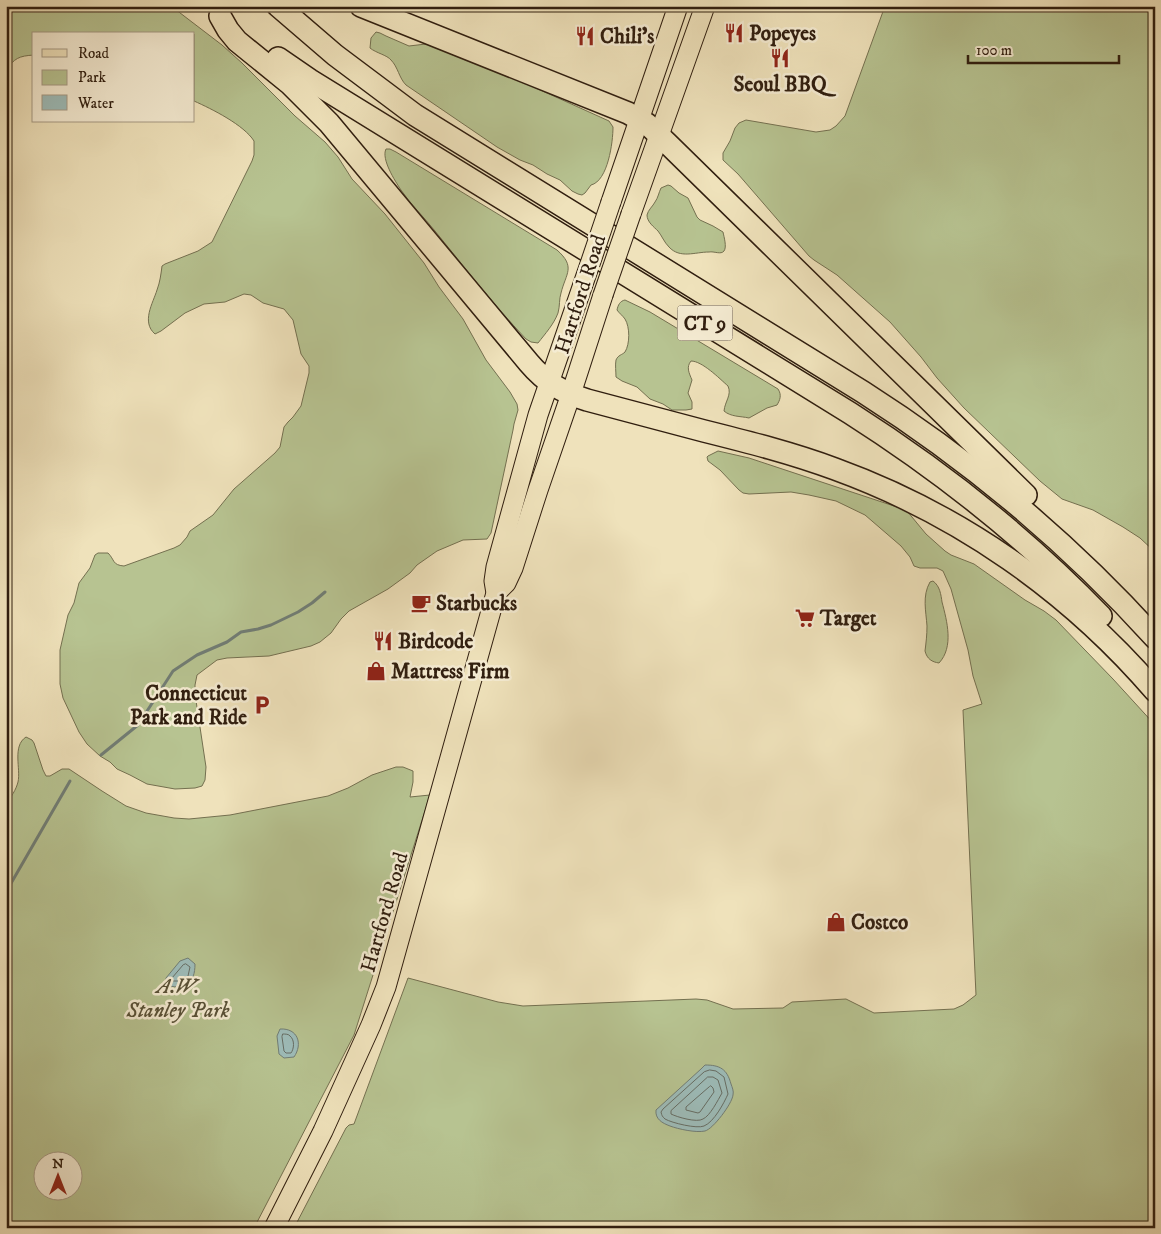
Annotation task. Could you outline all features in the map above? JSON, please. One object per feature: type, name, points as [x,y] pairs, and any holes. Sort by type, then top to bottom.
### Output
[{"type":"highway","name":"CT 9","points":[[278,6],[335,56],[422,119],[905,419],[959,458],[1060,542],[1102,582],[1155,638]]},
{"type":"highway","points":[[361,6],[640,119],[659,135],[1065,534],[1102,582]]},
{"type":"highway","name":"CT 9","points":[[214,11],[310,80],[850,413],[909,452],[975,501],[1035,553],[1095,610],[1155,676]]},
{"type":"highway","points":[[214,11],[237,41],[290,84],[328,122],[529,363],[549,383],[571,394],[794,455],[868,482],[919,505],[989,545],[1047,587],[1103,636],[1155,691]]},
{"type":"main road","name":"Hartford Road","points":[[274,1228],[323,1131],[386,987],[496,592],[494,581],[496,567],[536,422],[678,6]]},
{"type":"main road","name":"Hartford Road","points":[[496,592],[504,585],[511,573],[603,295],[705,6]]},
{"type":"green space","points":[[6,6],[171,6],[222,45],[295,116],[325,142],[338,157],[352,179],[385,214],[424,263],[463,319],[486,360],[517,404],[518,410],[491,533],[487,539],[463,540],[437,551],[388,589],[349,611],[331,633],[320,642],[269,656],[217,660],[197,675],[195,694],[206,767],[205,780],[202,786],[195,788],[175,789],[147,784],[117,769],[87,744],[79,732],[63,698],[60,684],[60,650],[68,615],[74,603],[79,583],[90,568],[95,555],[98,553],[108,553],[116,563],[124,566],[180,545],[190,531],[213,515],[234,489],[275,453],[280,447],[284,427],[301,406],[309,366],[301,354],[293,320],[284,309],[263,303],[251,295],[244,294],[225,302],[204,304],[185,313],[155,334],[149,324],[149,312],[159,284],[162,266],[198,251],[212,242],[252,161],[254,141],[235,123],[195,102],[195,32],[32,32],[32,55],[17,58],[6,71]]},
{"type":"green space","points":[[885,6],[1155,6],[1155,552],[1140,538],[1123,527],[1093,510],[1062,499],[1040,481],[964,408],[890,322],[837,275],[809,256],[738,174],[723,160],[723,153],[735,128],[739,123],[746,120],[816,132],[830,130],[836,126],[845,116]]},
{"type":"green space","points":[[376,32],[409,46],[426,44],[441,46],[609,121],[613,127],[612,142],[602,176],[585,193],[582,195],[578,194],[560,180],[497,147],[406,85],[391,60],[370,48],[371,38]]},
{"type":"green space","points":[[386,149],[396,152],[557,250],[563,256],[568,270],[560,295],[558,313],[552,325],[538,343],[526,339],[514,326],[409,201],[389,170],[385,158]]},
{"type":"green space","points":[[668,185],[688,198],[700,220],[723,232],[725,247],[723,252],[683,254],[673,251],[667,245],[658,231],[649,222],[647,215],[661,188]]},
{"type":"green space","points":[[625,300],[650,312],[778,389],[780,397],[777,405],[749,418],[727,413],[724,411],[729,395],[728,386],[700,364],[691,361],[688,368],[692,380],[688,393],[692,402],[692,409],[672,410],[650,399],[637,387],[616,377],[616,360],[627,349],[629,340],[627,322],[617,310],[622,301]]},
{"type":"green space","points":[[718,451],[749,458],[907,511],[926,534],[945,551],[974,564],[1056,620],[1155,725],[1155,1228],[294,1228],[346,1128],[354,1124],[408,978],[498,1002],[523,1006],[696,999],[707,1000],[733,1009],[783,1008],[792,1002],[846,999],[874,1013],[954,1009],[976,995],[963,710],[982,704],[951,589],[943,571],[937,568],[914,566],[910,557],[901,546],[865,515],[836,501],[791,492],[743,493],[708,461],[708,456]]},
{"type":"green space","points":[[933,581],[940,591],[948,634],[944,657],[939,663],[930,660],[925,651],[927,626],[925,598],[930,582]]},
{"type":"green space","name":"A.W. Stanley Park","points":[[26,737],[32,740],[46,776],[50,776],[62,769],[69,769],[126,806],[146,813],[174,818],[189,819],[230,815],[328,796],[372,775],[396,767],[403,767],[413,771],[410,797],[430,795],[354,1035],[254,1228],[6,1228],[6,804],[15,791],[18,782],[19,746]]},
{"type":"water","points":[[188,958],[195,964],[195,971],[191,980],[184,985],[168,986],[166,978],[180,961]]},
{"type":"water","points":[[280,1029],[291,1031],[297,1038],[298,1047],[294,1057],[284,1058],[279,1054],[277,1036]]},
{"type":"water","points":[[705,1065],[719,1067],[725,1071],[732,1088],[732,1099],[722,1116],[713,1126],[705,1131],[692,1131],[662,1122],[657,1116],[656,1110]]},
{"type":"waterway","points":[[101,755],[138,725],[173,671],[197,655],[227,642],[241,632],[271,625],[298,612],[325,592]]},
{"type":"waterway","points":[[6,892],[70,781]]},
{"type":"place","name":"Popeyes","points":[[734,33]]},
{"type":"place","name":"Chili's","points":[[585,36]]},
{"type":"place","name":"Seoul BBQ","points":[[780,58]]},
{"type":"place","name":"Starbucks","points":[[421,603]]},
{"type":"place","name":"Target","points":[[805,618]]},
{"type":"place","name":"Birdcode","points":[[383,641]]},
{"type":"place","name":"Mattress Firm","points":[[376,671]]},
{"type":"place","name":"Connecticut Park and Ride","points":[[262,705]]},
{"type":"place","name":"Costco","points":[[836,922]]}]
